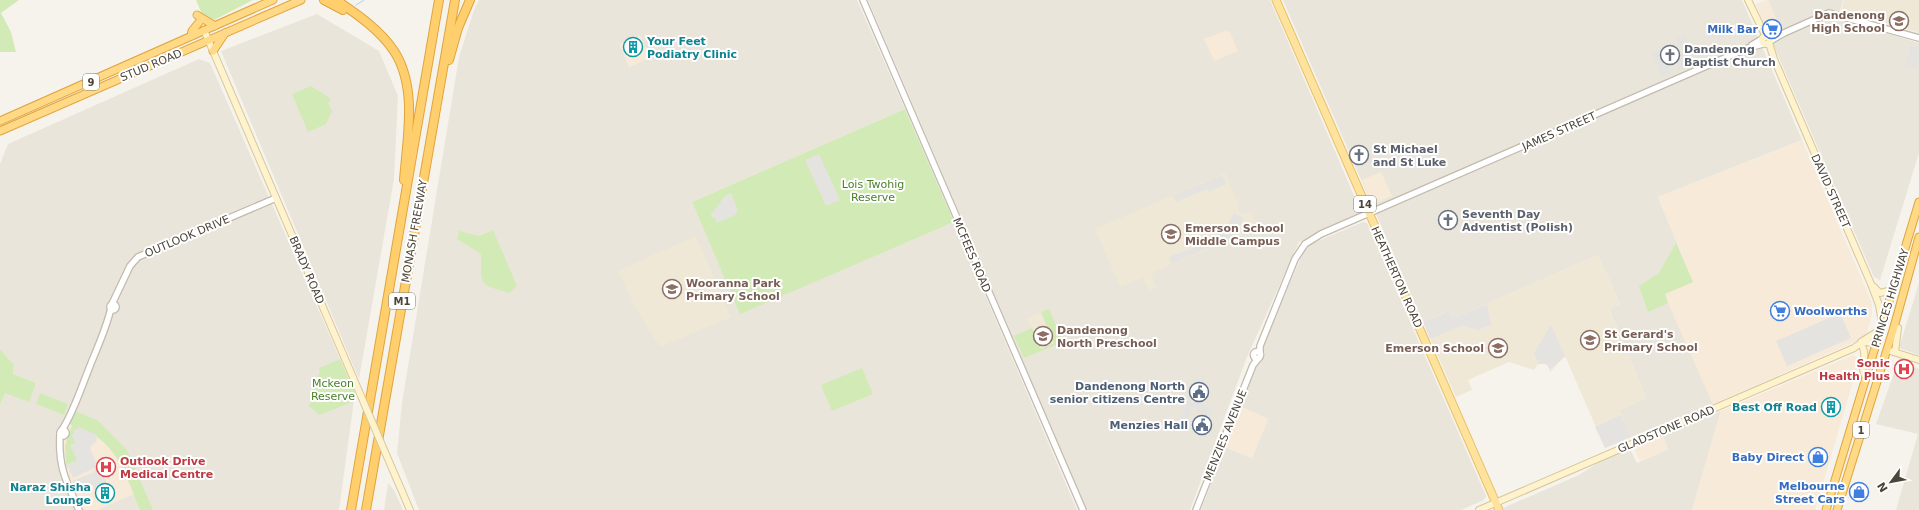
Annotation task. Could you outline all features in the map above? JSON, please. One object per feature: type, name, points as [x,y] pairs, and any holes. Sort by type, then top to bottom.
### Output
[{"type":"highway","name":"STUD ROAD","points":[[0,121],[273,0]]},
{"type":"highway","name":"STUD ROAD","points":[[0,131],[301,0]]},
{"type":"highway","points":[[324,0],[354,13]]},
{"type":"highway","points":[[336,0],[379,33],[394,51],[407,84],[409,107],[400,231]]},
{"type":"highway","name":"MONASH FREEWAY","points":[[351,510],[439,0]]},
{"type":"highway","name":"MONASH FREEWAY","points":[[366,510],[455,0]]},
{"type":"highway","points":[[439,92],[458,28],[470,0]]},
{"type":"highway","points":[[191,36],[199,18],[215,26]]},
{"type":"highway","points":[[198,45],[214,53],[225,33]]},
{"type":"highway","name":"PRINCES HIGHWAY","points":[[1826,510],[1919,202]]},
{"type":"highway","name":"PRINCES HIGHWAY","points":[[1837,510],[1887,350],[1896,328],[1919,237]]},
{"type":"highway","points":[[1875,346],[1887,350]]},
{"type":"main road","name":"HEATHERTON ROAD","points":[[1276,0],[1499,510]]},
{"type":"main road","name":"DAVID STREET","points":[[1748,0],[1871,284],[1879,307],[1881,328]]},
{"type":"main road","name":"BRADY ROAD","points":[[204,30],[410,510]]},
{"type":"main road","points":[[1871,284],[1880,293],[1892,290]]},
{"type":"main road","points":[[1866,377],[1862,369],[1865,354],[1858,347],[1881,328]]},
{"type":"main road","points":[[1896,328],[1896,352]]},
{"type":"main road","name":"GLADSTONE ROAD","points":[[1479,510],[1858,347],[1875,346]]},
{"type":"main road","points":[[1887,350],[1919,360]]},
{"type":"street","name":"MCFEES ROAD","points":[[863,0],[1083,510]]},
{"type":"street","name":"JAMES STREET","points":[[1369,213],[1829,13],[1919,38]]},
{"type":"street","name":"OUTLOOK DRIVE","points":[[79,510],[62,469],[60,444],[67,422],[130,266],[138,257],[276,198]]},
{"type":"street","name":"MENZIES AVENUE","points":[[1196,509],[1295,259],[1305,244],[1321,234],[1369,213]]},
{"type":"shaded area","points":[[479,0],[857,0],[905,109],[692,202],[740,313],[954,222],[1077,510],[419,510],[397,453],[402,403],[459,57],[474,10]]},
{"type":"shaded area","points":[[868,0],[1270,0],[1361,212],[1299,242],[1247,357],[1190,510],[1087,510]]},
{"type":"shaded area","points":[[1283,0],[1742,0],[1802,140],[1658,197],[1693,282],[1665,294],[1713,404],[1631,437],[1619,410],[1646,398],[1609,309],[1620,304],[1598,255],[1452,319],[1448,311],[1423,322]]},
{"type":"shaded area","points":[[1768,0],[1843,0],[1838,18],[1919,43],[1919,153],[1880,280],[1874,277],[1769,35],[1781,30]]},
{"type":"shaded area","points":[[1768,0],[1781,30],[1769,35],[1756,4]]},
{"type":"shaded area","name":"Dandenong High School","points":[[1844,0],[1919,0],[1919,33],[1841,10]]},
{"type":"shaded area","points":[[317,14],[379,51],[398,96],[394,179],[359,379],[221,51]]},
{"type":"shaded area","points":[[1225,31],[1230,32],[1238,51],[1214,61],[1204,39]]},
{"type":"shaded area","points":[[640,35],[650,58],[629,67],[619,44]]},
{"type":"shaded area","points":[[1685,35],[1690,47],[1685,49],[1686,51],[1690,50],[1695,63],[1692,64],[1693,66],[1689,65],[1678,71],[1677,68],[1679,66],[1676,57],[1684,52],[1675,39]]},
{"type":"shaded area","points":[[1911,46],[1919,49],[1919,57],[1916,68],[1905,64]]},
{"type":"shaded area","points":[[1661,50],[1671,73],[1666,77],[1662,77],[1652,54]]},
{"type":"shaded area","points":[[199,59],[210,63],[355,393],[339,510],[0,510],[0,405],[5,392],[36,383],[13,374],[14,365],[0,349],[0,164],[8,144]]},
{"type":"shaded area","points":[[1802,140],[1872,303],[1872,313],[1866,337],[1713,404],[1664,294],[1693,282],[1658,197]]},
{"type":"shaded area","points":[[819,154],[840,200],[826,206],[805,160]]},
{"type":"shaded area","points":[[1381,172],[1392,196],[1372,204],[1362,180]]},
{"type":"shaded area","name":"Emerson School Middle Campus","points":[[1225,173],[1238,203],[1238,210],[1243,214],[1247,214],[1251,211],[1259,228],[1151,273],[1157,288],[1149,291],[1143,277],[1120,287],[1095,229]]},
{"type":"shaded area","points":[[1222,175],[1226,184],[1208,192],[1207,189],[1204,190],[1176,202],[1173,196]]},
{"type":"shaded area","points":[[731,193],[738,210],[736,211],[737,214],[717,223],[715,218],[710,216],[725,196]]},
{"type":"shaded area","points":[[1234,213],[1244,218],[1235,236],[1172,264],[1169,257],[1206,243],[1204,239],[1224,231]]},
{"type":"shaded area","points":[[1363,222],[1367,223],[1486,496],[1484,500],[1461,510],[1201,510],[1225,447],[1252,458],[1268,419],[1241,407],[1275,316],[1304,251],[1311,244]]},
{"type":"shaded area","name":"Wooranna Park Primary School","points":[[696,236],[731,317],[660,347],[635,307],[618,271]]},
{"type":"shaded area","points":[[1598,255],[1620,304],[1609,310],[1646,398],[1619,410],[1631,437],[1605,448],[1565,356],[1550,372],[1548,366],[1544,363],[1537,365],[1534,370],[1509,362],[1468,380],[1472,390],[1456,397],[1423,322],[1449,311],[1452,319]]},
{"type":"shaded area","points":[[1919,283],[1919,355],[1899,348]]},
{"type":"shaded area","points":[[1487,304],[1491,325],[1478,330],[1465,326],[1458,327],[1430,339],[1423,322],[1449,311],[1452,319]]},
{"type":"shaded area","name":"Dandenong North Preschool","points":[[1041,312],[1054,343],[1041,349],[1028,320],[1026,321],[1025,319]]},
{"type":"shaded area","points":[[1840,313],[1851,338],[1787,366],[1776,341]]},
{"type":"shaded area","points":[[1551,325],[1565,356],[1550,369],[1546,364],[1539,364],[1534,353]]},
{"type":"shaded area","points":[[1853,355],[1860,358],[1815,510],[1692,510],[1721,411]]},
{"type":"shaded area","points":[[1899,359],[1919,369],[1919,510],[1896,510],[1918,434],[1876,424]]},
{"type":"shaded area","points":[[1187,401],[1193,403],[1194,401],[1211,407],[1212,410],[1208,416],[1195,411],[1196,408],[1190,408],[1189,409],[1192,411],[1184,431],[1175,427]]},
{"type":"shaded area","points":[[1241,407],[1268,419],[1252,458],[1225,447]]},
{"type":"shaded area","points":[[1721,411],[1692,510],[1504,510],[1503,508],[1579,475],[1609,456],[1628,449],[1631,451],[1637,463],[1668,449],[1662,434]]},
{"type":"shaded area","points":[[1621,415],[1631,437],[1605,448],[1595,427]]},
{"type":"shaded area","points":[[70,424],[97,435],[117,455],[134,494],[97,510],[82,510],[65,470],[62,448],[63,438]]},
{"type":"shaded area","points":[[78,427],[97,435],[96,442],[92,444],[90,448],[98,467],[98,472],[103,475],[107,484],[95,489],[93,485],[78,493],[76,484],[74,485],[72,481],[92,473],[95,470],[94,468],[73,478],[69,469],[72,467],[67,469],[66,465],[77,460],[70,445],[75,443],[72,436],[75,429],[77,430]]},
{"type":"shaded area","points":[[1662,434],[1668,449],[1640,461],[1634,448],[1635,445]]},
{"type":"shaded area","points":[[388,483],[394,490],[403,510],[384,510]]},
{"type":"green space","points":[[0,0],[19,0],[1,13],[11,32],[16,52],[0,52]]},
{"type":"green space","points":[[196,0],[253,0],[214,20],[202,14]]},
{"type":"green space","points":[[311,86],[331,99],[328,103],[332,111],[326,124],[308,132],[292,94]]},
{"type":"green space","name":"Lois Twohig Reserve","points":[[905,109],[954,222],[740,314],[692,202]]},
{"type":"green space","points":[[493,230],[517,286],[509,293],[492,288],[483,282],[481,272],[481,254],[457,239],[459,231],[479,236]]},
{"type":"green space","points":[[1676,243],[1693,282],[1665,294],[1668,303],[1648,312],[1639,286],[1659,273]]},
{"type":"green space","points":[[1049,309],[1063,342],[1024,358],[1014,336],[1032,328],[1041,349],[1054,343],[1041,312]]},
{"type":"green space","points":[[0,349],[14,365],[13,374],[36,383],[29,402],[5,393],[0,405]]},
{"type":"green space","name":"Mckeon Reserve","points":[[340,359],[355,393],[355,401],[319,415],[309,406],[320,371],[319,368]]},
{"type":"green space","points":[[862,368],[873,394],[832,411],[821,385]]},
{"type":"green space","points":[[40,393],[68,404],[64,415],[36,404]]},
{"type":"green space","points":[[75,411],[97,420],[127,450],[153,510],[140,510],[125,472],[111,450],[102,441],[91,434],[78,428],[75,443],[77,461],[66,465],[65,446],[72,425],[70,424]]},
{"type":"waterway","points":[[356,5],[364,0]]},
{"type":"place","name":"Dandenong High School","points":[[1899,21]]},
{"type":"place","name":"Milk Bar","points":[[1772,29]]},
{"type":"place","name":"Your Feet Podiatry Clinic","points":[[633,47]]},
{"type":"place","name":"Dandenong Baptist Church","points":[[1670,55]]},
{"type":"place","name":"St Michael and St Luke","points":[[1359,155]]},
{"type":"place","name":"Seventh Day Adventist (Polish)","points":[[1448,220]]},
{"type":"place","name":"Emerson School Middle Campus","points":[[1171,234]]},
{"type":"place","name":"Wooranna Park Primary School","points":[[672,289]]},
{"type":"place","name":"Woolworths","points":[[1780,311]]},
{"type":"place","name":"Dandenong North Preschool","points":[[1043,336]]},
{"type":"place","name":"St Gerard's Primary School","points":[[1590,340]]},
{"type":"place","name":"Emerson School","points":[[1498,348]]},
{"type":"place","name":"Sonic Health Plus","points":[[1904,369]]},
{"type":"place","name":"Dandenong North senior citizens Centre","points":[[1199,392]]},
{"type":"place","name":"Best Off Road","points":[[1831,407]]},
{"type":"place","name":"Menzies Hall","points":[[1202,425]]},
{"type":"place","name":"Baby Direct","points":[[1818,457]]},
{"type":"place","name":"Outlook Drive Medical Centre","points":[[106,467]]},
{"type":"place","name":"Melbourne Street Cars","points":[[1859,492]]},
{"type":"place","name":"Naraz Shisha Lounge","points":[[105,493]]}]
